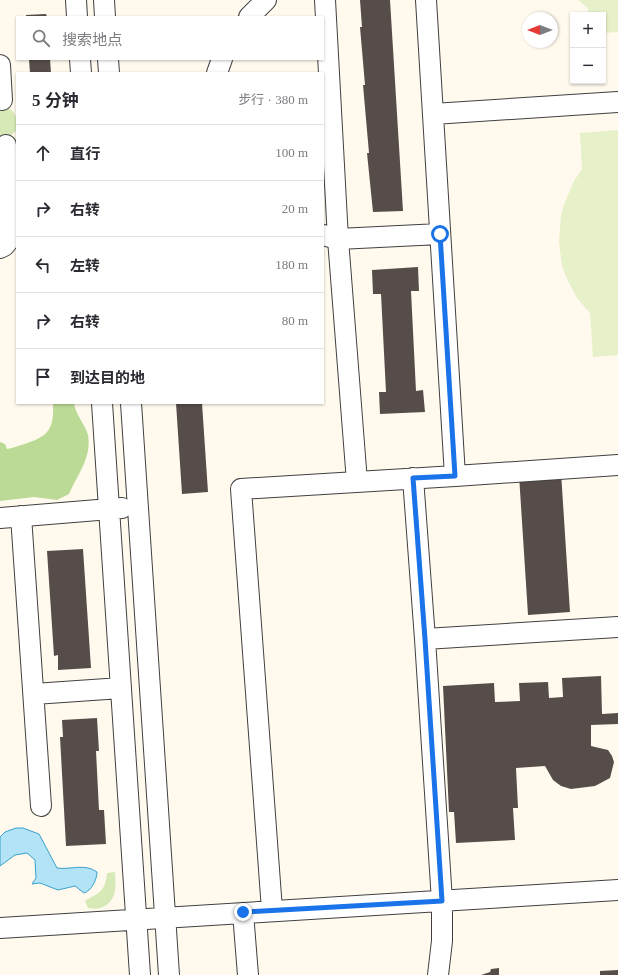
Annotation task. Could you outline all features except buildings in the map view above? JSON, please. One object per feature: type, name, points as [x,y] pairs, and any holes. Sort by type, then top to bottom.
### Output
[{"type":"lane","points":[[76,0],[77,16]]},
{"type":"lane","points":[[104,0],[105,16]]},
{"type":"lane","points":[[249,16],[266,0]]},
{"type":"lane","points":[[325,0],[331,237],[357,482]]},
{"type":"lane","points":[[426,0],[455,476]]},
{"type":"lane","points":[[80,60],[80,72]]},
{"type":"lane","points":[[108,60],[109,72]]},
{"type":"lane","points":[[218,72],[222,60]]},
{"type":"lane","points":[[0,65],[6,102]]},
{"type":"lane","points":[[433,114],[618,102]]},
{"type":"lane","points":[[0,248],[9,240],[8,143]]},
{"type":"lane","points":[[331,237],[440,234]]},
{"type":"lane","points":[[102,404],[140,975]]},
{"type":"lane","points":[[131,404],[169,975]]},
{"type":"lane","points":[[272,910],[241,489],[618,465]]},
{"type":"lane","points":[[413,478],[442,901],[442,941],[438,975]]},
{"type":"lane","points":[[0,518],[138,507]]},
{"type":"lane","points":[[21,516],[41,806]]},
{"type":"lane","points":[[425,639],[618,627]]},
{"type":"lane","points":[[34,694],[121,688]]},
{"type":"lane","points":[[0,928],[136,921],[272,910],[618,890]]},
{"type":"lane","points":[[243,912],[248,975]]},
{"type":"green space","points":[[578,0],[618,0],[618,32],[606,33],[606,12],[589,12],[588,8]]},
{"type":"green space","points":[[0,107],[12,111],[16,117],[16,131],[9,137],[0,138]]},
{"type":"green space","points":[[618,130],[618,355],[593,357],[590,313],[577,298],[562,266],[559,242],[561,215],[574,181],[582,169],[580,133]]},
{"type":"green space","points":[[53,404],[74,404],[76,411],[88,435],[89,443],[86,459],[69,494],[57,500],[34,497],[0,501],[0,442],[5,444],[7,449],[38,439],[49,430],[53,415]]},
{"type":"green space","points":[[115,872],[115,888],[110,902],[106,906],[100,908],[88,908],[85,901],[103,888],[107,873]]},
{"type":"water","points":[[16,828],[23,828],[39,834],[57,868],[82,867],[92,869],[97,872],[91,888],[84,893],[75,886],[58,890],[40,883],[32,884],[36,878],[35,860],[27,853],[15,855],[0,866],[0,837],[5,832]]},
{"type":"route","points":[[243,912],[442,901],[413,478],[455,476],[440,234]]}]
